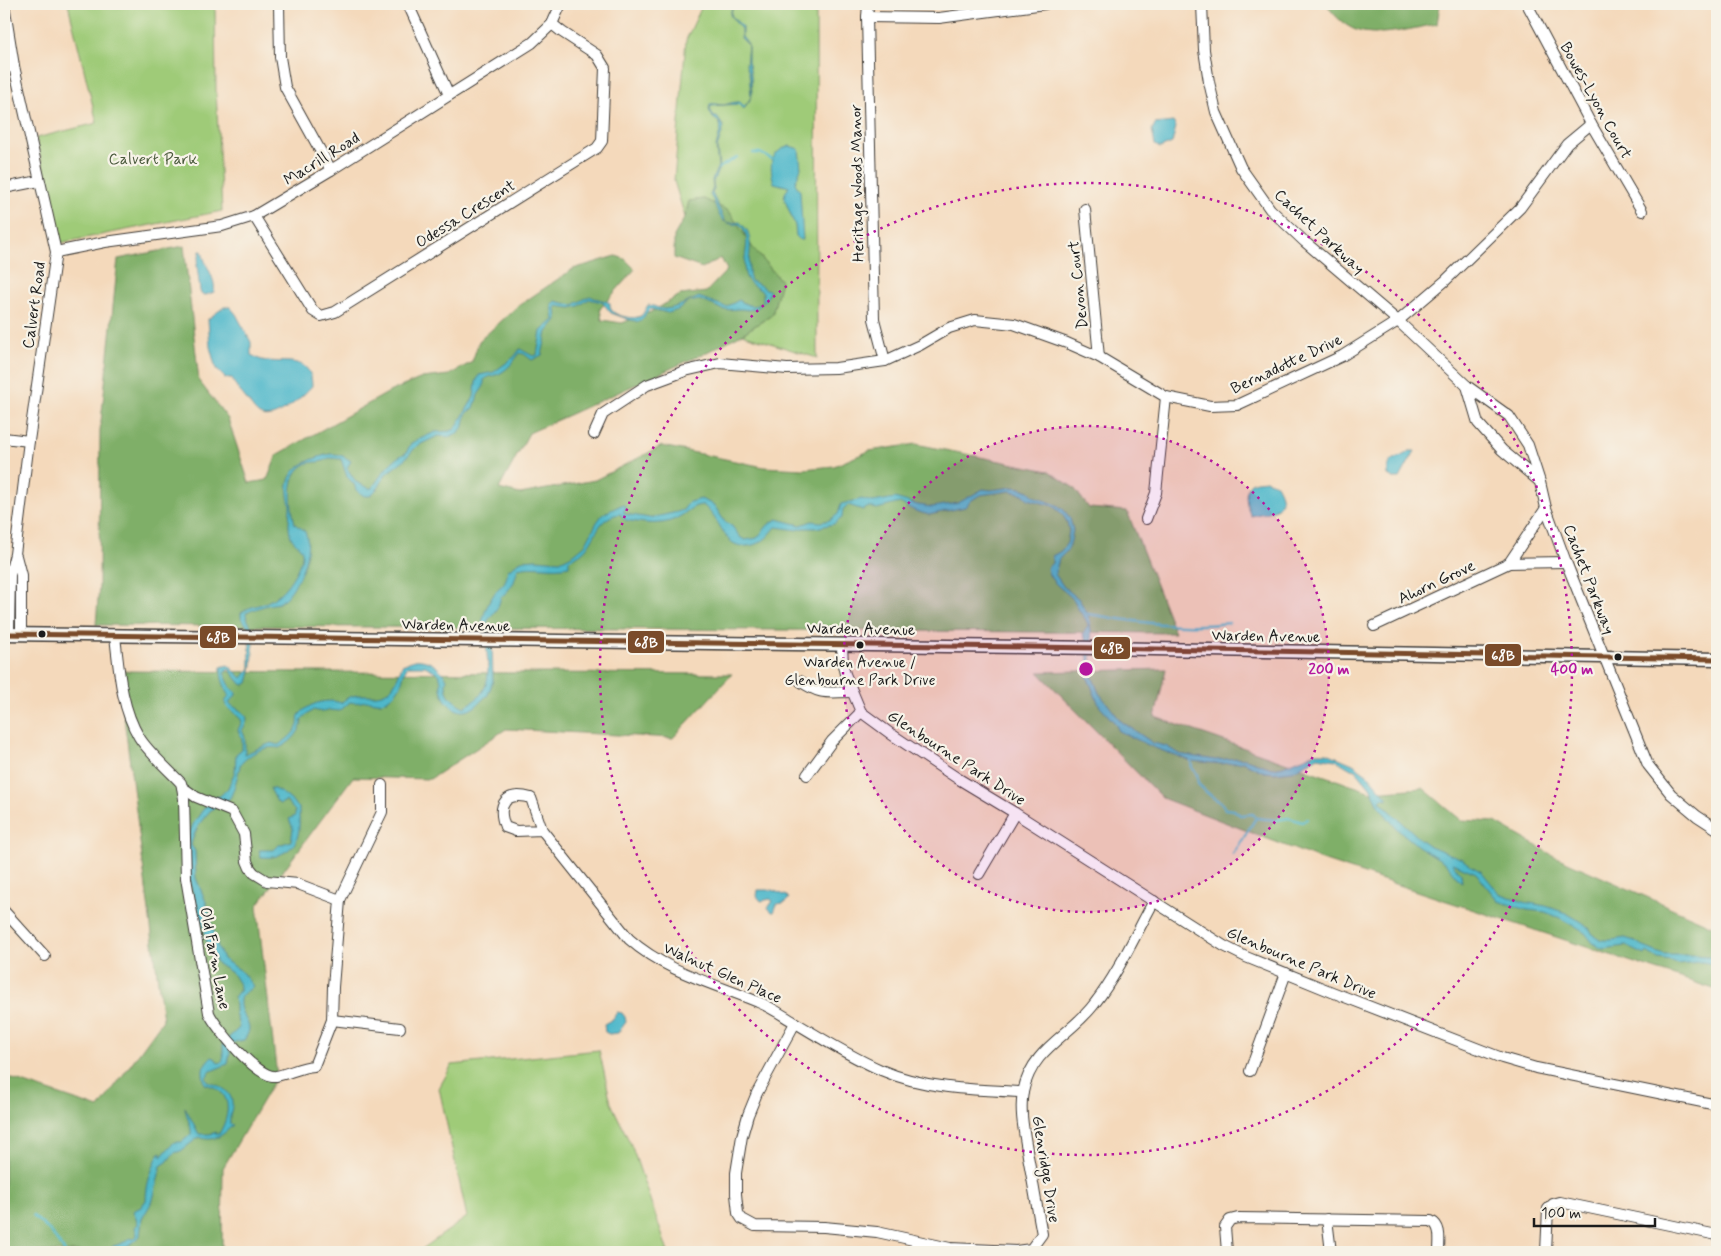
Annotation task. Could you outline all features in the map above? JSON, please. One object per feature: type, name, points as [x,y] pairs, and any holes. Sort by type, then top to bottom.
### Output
[{"type":"main road","name":"Warden Avenue","points":[[11,634],[842,644],[1717,658]]},
{"type":"street","name":"Calvert Road","points":[[4,4],[9,67],[56,252],[15,554],[10,574],[11,634]]},
{"type":"street","points":[[279,4],[280,57],[285,87],[331,170]]},
{"type":"street","points":[[408,4],[449,95]]},
{"type":"street","name":"Macrill Road","points":[[56,252],[105,242],[222,226],[254,216],[331,170],[532,43],[552,24],[561,4]]},
{"type":"street","name":"Heritage Woods Manor","points":[[868,4],[874,319],[885,361]]},
{"type":"street","points":[[867,17],[939,18],[1045,4]]},
{"type":"street","name":"Cachet Parkway","points":[[1202,4],[1204,50],[1210,89],[1216,112],[1241,168],[1270,209],[1398,321],[1467,386],[1509,416],[1528,445],[1546,508],[1566,562],[1648,765],[1671,794],[1697,816],[1717,829]]},
{"type":"street","name":"Bowes-Lyon Court","points":[[1527,4],[1642,211]]},
{"type":"street","name":"Odessa Crescent","points":[[254,216],[313,311],[321,316],[335,312],[597,148],[602,141],[605,68],[597,55],[552,24]]},
{"type":"street","name":"Bernadotte Drive","points":[[594,434],[603,414],[647,385],[685,372],[720,363],[788,369],[836,368],[885,361],[920,345],[949,328],[975,320],[1014,324],[1067,343],[1099,357],[1166,397],[1210,406],[1237,405],[1342,356],[1398,321],[1445,281],[1520,208],[1567,144],[1592,124]]},
{"type":"street","points":[[4,188],[38,181]]},
{"type":"street","name":"Devon Court","points":[[1084,209],[1099,357]]},
{"type":"street","points":[[1467,386],[1478,423],[1502,450],[1540,482]]},
{"type":"street","points":[[1146,519],[1156,493],[1166,397]]},
{"type":"street","points":[[4,438],[29,441]]},
{"type":"street","points":[[1510,562],[1546,508]]},
{"type":"street","name":"Ahorn Grove","points":[[1374,626],[1510,562],[1566,562]]},
{"type":"street","points":[[115,636],[126,707],[140,739],[182,786],[196,797],[232,812],[244,834],[247,861],[254,873],[267,881],[298,884],[340,900]]},
{"type":"street","name":"Glenbourne Park Drive","points":[[842,644],[843,665],[861,712],[957,778],[1016,813],[1224,946],[1286,973],[1482,1051],[1518,1063],[1717,1105]]},
{"type":"street","points":[[800,681],[820,692],[852,692]]},
{"type":"street","points":[[807,775],[832,741],[861,712]]},
{"type":"street","points":[[382,785],[382,812],[340,900],[332,1020],[400,1028]]},
{"type":"street","name":"Old Farm Lane","points":[[182,786],[186,878],[209,1012],[213,1022],[244,1056],[263,1073],[275,1076],[314,1066],[332,1020]]},
{"type":"street","name":"Walnut Glen Place","points":[[542,830],[516,831],[505,827],[501,808],[507,798],[520,795],[531,798],[542,830],[629,939],[644,952],[677,970],[757,1001],[874,1067],[912,1081],[959,1088],[1023,1092]]},
{"type":"street","points":[[979,874],[1016,813]]},
{"type":"street","name":"Glenridge Drive","points":[[795,1023],[757,1093],[742,1136],[736,1173],[736,1203],[738,1214],[742,1219],[755,1226],[824,1227],[877,1232],[950,1248],[1016,1251],[1031,1249],[1042,1234],[1024,1132],[1021,1104],[1028,1074],[1041,1054],[1083,1018],[1104,990],[1154,902]]},
{"type":"street","points":[[4,911],[44,956]]},
{"type":"street","points":[[1250,1071],[1286,973]]},
{"type":"street","points":[[1546,1252],[1548,1210],[1553,1204],[1560,1202],[1717,1235]]},
{"type":"street","points":[[1227,1252],[1225,1227],[1234,1218],[1430,1220],[1438,1227],[1439,1252]]},
{"type":"street","points":[[1327,1219],[1331,1252]]},
{"type":"green space","name":"Calvert Park","points":[[68,4],[215,4],[216,91],[222,211],[60,243],[36,138],[97,123]]},
{"type":"green space","points":[[703,4],[816,4],[817,358],[742,334],[772,315],[781,281],[753,248],[704,199],[689,201],[685,217],[674,181],[686,40]]},
{"type":"green space","points":[[1327,4],[1440,4],[1437,24],[1400,31],[1372,33],[1358,31],[1347,25],[1337,18]]},
{"type":"green space","points":[[704,199],[729,211],[753,248],[781,281],[772,315],[742,334],[705,353],[529,433],[499,489],[520,494],[595,480],[662,446],[764,467],[803,469],[834,466],[869,451],[916,444],[1049,471],[1074,488],[1089,508],[1127,511],[1175,633],[96,625],[99,586],[100,431],[118,259],[184,246],[199,381],[228,419],[249,483],[267,480],[277,455],[391,391],[422,378],[449,375],[472,362],[479,341],[518,306],[573,269],[616,256],[625,259],[635,269],[600,309],[602,320],[622,323],[651,312],[680,295],[706,292],[727,270],[721,258],[702,268],[674,258],[674,236],[685,217],[689,201]]},
{"type":"green space","points":[[1166,669],[1155,717],[1371,792],[1423,788],[1461,820],[1495,822],[1554,856],[1717,928],[1717,990],[1325,861],[1162,798],[1038,672]]},
{"type":"green space","points":[[118,671],[732,674],[673,738],[506,729],[430,779],[353,777],[257,906],[277,1076],[223,1168],[222,1252],[4,1252],[4,1076],[99,1108],[163,1020]]},
{"type":"green space","points":[[599,1050],[611,1103],[632,1147],[668,1252],[418,1252],[467,1217],[439,1088],[452,1065]]},
{"type":"water","points":[[733,4],[731,15],[742,27],[742,37],[748,45],[741,38],[741,29],[730,15]]},
{"type":"water","points":[[748,45],[752,95],[750,98],[749,73],[746,65]]},
{"type":"water","points":[[740,102],[744,106],[747,103],[744,109],[739,104],[711,106],[710,109],[714,117],[717,117],[724,127],[717,148],[719,168],[713,182],[714,189],[712,193],[725,221],[730,223],[740,222],[747,231],[750,238],[749,275],[751,281],[770,291],[765,301],[757,308],[749,310],[724,310],[700,300],[688,302],[678,310],[668,313],[651,309],[639,322],[611,313],[602,302],[589,299],[579,306],[571,308],[556,306],[557,320],[547,332],[542,355],[532,360],[519,353],[505,370],[484,380],[484,386],[478,395],[474,408],[466,414],[464,426],[458,433],[449,437],[438,436],[417,446],[404,460],[386,474],[379,487],[370,496],[364,496],[356,490],[354,484],[347,477],[341,459],[329,458],[324,461],[309,463],[298,470],[292,484],[291,501],[295,524],[303,529],[308,542],[302,572],[291,591],[279,603],[246,613],[253,638],[252,664],[248,683],[241,684],[229,669],[224,673],[231,688],[236,692],[236,695],[229,703],[246,716],[246,724],[242,730],[245,737],[245,754],[271,743],[278,745],[284,741],[297,728],[300,714],[314,704],[325,701],[341,703],[353,696],[384,693],[394,685],[402,665],[414,660],[429,662],[441,671],[447,679],[446,688],[449,696],[460,705],[464,707],[474,701],[481,694],[487,678],[486,638],[482,627],[484,614],[494,595],[503,585],[508,570],[522,560],[560,561],[574,554],[585,545],[603,514],[623,504],[626,507],[625,514],[650,518],[683,510],[689,502],[701,499],[714,505],[725,522],[732,526],[740,537],[745,540],[757,538],[768,525],[777,519],[801,525],[812,521],[830,520],[838,514],[841,504],[862,499],[873,502],[895,498],[932,507],[958,503],[983,489],[1021,488],[1029,491],[1034,496],[1057,505],[1070,518],[1073,530],[1071,541],[1068,550],[1059,559],[1055,574],[1064,587],[1079,599],[1088,614],[1092,638],[1091,673],[1099,693],[1121,721],[1128,726],[1153,743],[1166,746],[1179,754],[1216,760],[1246,759],[1272,768],[1283,766],[1315,753],[1327,753],[1353,764],[1367,774],[1387,797],[1387,799],[1382,798],[1381,802],[1421,840],[1428,845],[1462,859],[1482,872],[1499,893],[1566,913],[1582,922],[1600,940],[1625,938],[1664,955],[1707,956],[1717,960],[1717,965],[1702,962],[1677,964],[1658,959],[1647,952],[1645,955],[1626,946],[1602,949],[1593,943],[1585,933],[1560,918],[1545,912],[1527,910],[1498,901],[1476,873],[1452,863],[1461,874],[1462,882],[1460,881],[1444,862],[1418,846],[1396,828],[1381,809],[1370,787],[1356,770],[1336,760],[1318,757],[1293,771],[1264,772],[1243,762],[1221,764],[1191,761],[1152,747],[1119,731],[1114,722],[1100,707],[1086,674],[1088,665],[1086,641],[1083,634],[1088,625],[1073,600],[1053,581],[1048,573],[1047,568],[1052,563],[1052,556],[1061,551],[1067,543],[1069,531],[1067,522],[1062,514],[1053,506],[1028,499],[1023,494],[1010,491],[980,495],[965,507],[929,515],[915,511],[900,503],[877,509],[869,507],[863,510],[848,505],[843,509],[842,518],[834,524],[797,530],[776,527],[762,541],[748,546],[734,544],[730,541],[703,505],[693,507],[673,520],[660,523],[625,520],[620,514],[605,520],[586,549],[569,560],[569,566],[518,568],[514,582],[501,597],[498,607],[487,622],[492,638],[493,681],[488,695],[475,707],[463,711],[454,708],[444,697],[438,673],[425,666],[408,666],[400,687],[387,700],[380,702],[350,702],[340,711],[328,710],[322,712],[313,710],[301,720],[300,728],[287,744],[279,748],[274,747],[258,751],[240,765],[230,798],[220,803],[205,816],[195,833],[191,845],[195,851],[196,878],[206,902],[223,959],[240,970],[253,986],[242,995],[240,1000],[242,1012],[248,1024],[248,1034],[244,1040],[229,1045],[228,1064],[211,1071],[206,1077],[208,1082],[221,1087],[231,1097],[230,1124],[233,1125],[218,1137],[204,1139],[199,1137],[181,1151],[174,1153],[161,1166],[153,1200],[142,1219],[140,1236],[133,1243],[123,1248],[103,1252],[130,1238],[134,1239],[137,1235],[135,1227],[138,1224],[133,1211],[141,1207],[146,1200],[148,1182],[159,1153],[161,1152],[161,1157],[174,1142],[182,1142],[191,1134],[185,1107],[199,1134],[217,1132],[215,1134],[219,1134],[226,1118],[227,1104],[225,1097],[214,1087],[205,1084],[203,1070],[211,1057],[215,1058],[218,1063],[222,1062],[223,1043],[239,1028],[235,1013],[234,997],[239,991],[240,986],[232,973],[218,964],[207,945],[204,928],[190,884],[188,837],[193,824],[202,811],[213,798],[220,796],[228,788],[235,771],[236,754],[242,749],[242,739],[238,730],[242,721],[226,706],[225,702],[229,695],[221,671],[221,667],[228,665],[242,678],[250,668],[249,628],[241,618],[241,613],[269,601],[279,594],[298,569],[302,557],[300,547],[291,537],[289,529],[290,506],[288,486],[292,473],[308,461],[330,454],[337,454],[351,461],[347,468],[356,482],[372,488],[391,463],[406,453],[411,443],[435,432],[455,429],[474,397],[479,375],[494,372],[514,357],[520,349],[533,356],[537,355],[541,331],[554,320],[552,304],[555,301],[573,305],[590,296],[610,303],[612,311],[618,314],[634,318],[641,316],[648,305],[668,309],[699,297],[726,307],[739,300],[754,306],[763,302],[763,292],[750,283],[745,272],[747,244],[744,230],[739,224],[732,224],[722,220],[710,195],[713,188],[712,180],[718,166],[716,147],[721,128],[719,122],[713,118],[709,110],[710,104],[723,105]]},
{"type":"water","points":[[1173,122],[1176,127],[1172,143],[1160,148],[1155,145],[1152,130],[1155,124]]},
{"type":"water","points":[[790,146],[799,149],[801,168],[795,183],[800,191],[803,240],[796,236],[795,226],[784,198],[789,187],[774,183],[771,171],[774,156]]},
{"type":"water","points":[[200,251],[202,251],[214,282],[214,292],[206,295],[201,294],[200,291],[197,265]]},
{"type":"water","points":[[224,307],[230,307],[236,314],[251,342],[251,355],[262,360],[294,362],[307,369],[311,376],[312,386],[288,408],[273,416],[266,417],[258,414],[236,387],[232,378],[225,378],[216,369],[210,347],[208,319]]},
{"type":"water","points":[[1409,451],[1415,451],[1400,478],[1393,478],[1388,475],[1391,461]]},
{"type":"water","points":[[1266,480],[1276,484],[1282,499],[1280,504],[1273,511],[1251,516],[1246,500],[1248,487],[1253,482]]},
{"type":"water","points":[[270,788],[282,793],[299,808],[299,827],[297,839],[285,852],[274,857],[261,857],[259,850],[274,850],[279,845],[291,841],[293,829],[289,819],[295,816],[295,811],[286,801],[280,804],[277,802]]},
{"type":"water","points":[[758,890],[772,890],[787,896],[789,899],[784,903],[777,904],[774,912],[772,912],[768,908],[773,901],[770,899],[761,901],[757,896]]},
{"type":"water","points":[[617,1012],[622,1013],[626,1022],[618,1033],[609,1034],[605,1032],[604,1024],[613,1019]]},
{"type":"waterway","points":[[753,153],[760,153],[772,159]]},
{"type":"waterway","points":[[719,168],[737,157]]},
{"type":"waterway","points":[[1088,614],[1176,625],[1229,623]]},
{"type":"waterway","points":[[1191,761],[1192,768],[1197,774],[1198,784],[1212,797],[1221,802],[1225,809],[1234,810],[1240,815],[1253,814],[1256,818],[1276,820],[1289,818],[1302,822],[1307,819]]},
{"type":"waterway","points":[[1233,854],[1256,818]]},
{"type":"waterway","points":[[33,1216],[50,1231],[65,1252]]},
{"type":"transit line","name":"68B","points":[[4,634],[1099,648],[1717,659]]},
{"type":"place","name":"Warden Avenue / Glenbourne Park Drive","points":[[860,645]]}]
